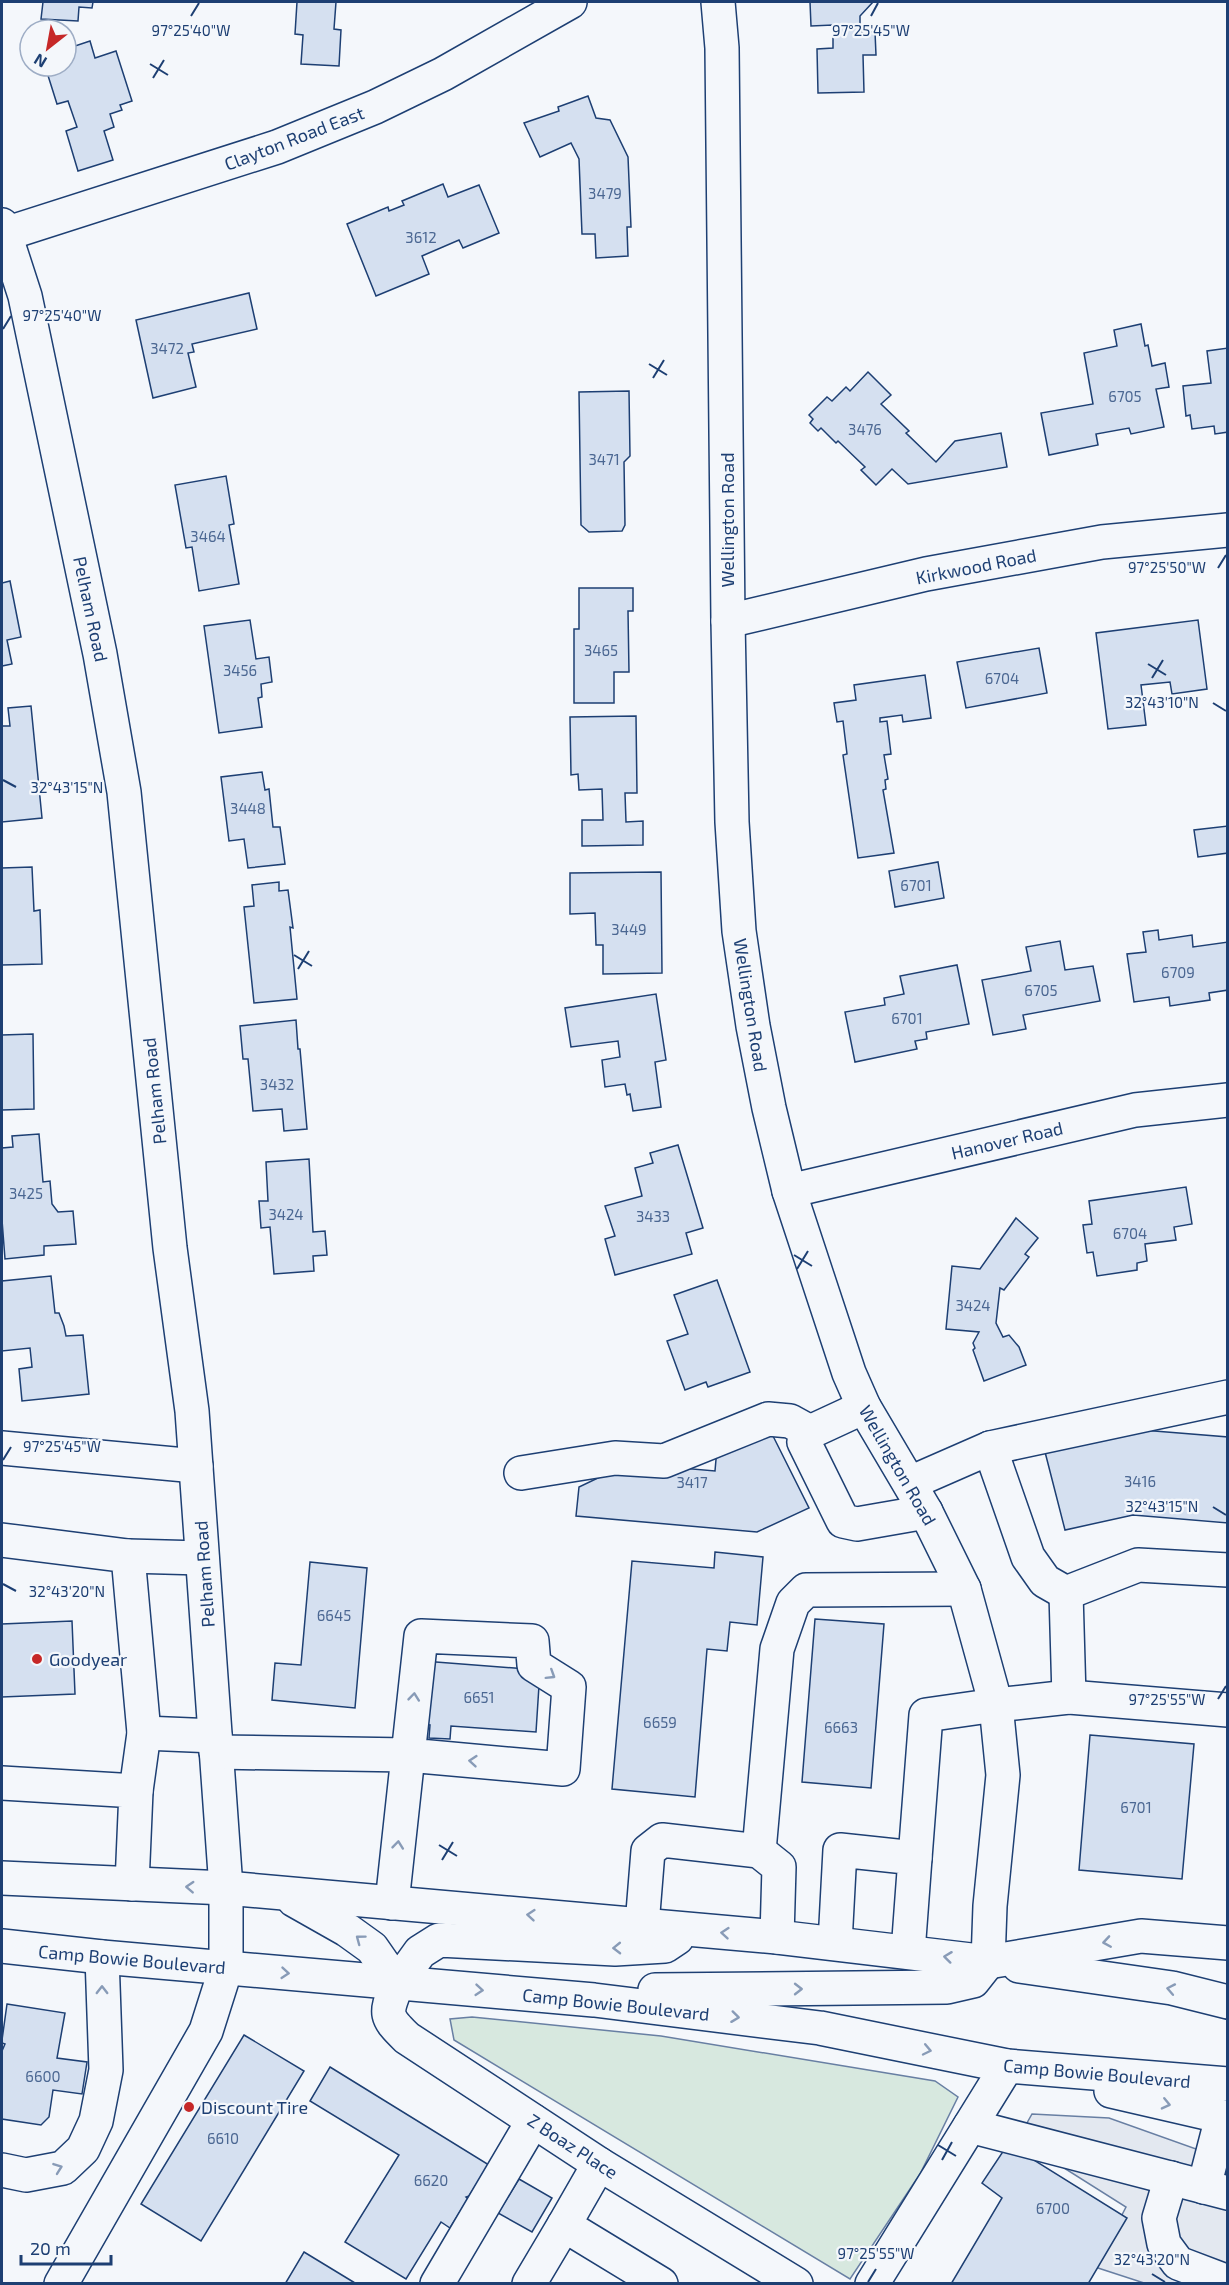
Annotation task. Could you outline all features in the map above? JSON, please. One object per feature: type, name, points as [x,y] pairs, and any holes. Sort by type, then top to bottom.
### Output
[{"type":"street","name":"Clayton Road East","points":[[2,232],[277,147],[375,107],[443,74],[570,2]]},
{"type":"street","name":"Wellington Road","points":[[718,2],[722,48],[732,822],[739,931],[753,1026],[769,1108],[789,1191],[849,1372],[864,1407],[926,1512],[964,1589],[996,1705],[1003,1775],[990,1906],[988,1962]]},
{"type":"street","name":"Pelham Road","points":[[2,232],[25,296],[100,654],[124,792],[170,1248],[192,1411],[226,1888],[226,1968],[206,2031],[61,2283]]},
{"type":"street","name":"Kirkwood Road","points":[[728,621],[937,572],[1102,542],[1227,530]]},
{"type":"street","name":"Hanover Road","points":[[789,1191],[1135,1110],[1227,1100]]},
{"type":"street","points":[[910,1483],[990,1448],[1227,1397]]},
{"type":"street","points":[[864,1407],[810,1432],[804,1442],[843,1521],[857,1524],[926,1512]]},
{"type":"street","points":[[521,1473],[615,1458],[664,1461],[768,1419],[790,1421],[810,1432]]},
{"type":"street","points":[[2,1448],[196,1466]]},
{"type":"street","points":[[990,1448],[1028,1557],[1045,1581],[1066,1593]]},
{"type":"street","points":[[2,1540],[128,1556],[202,1558]]},
{"type":"street","points":[[128,1556],[144,1733],[136,1791],[132,1884]]},
{"type":"street","points":[[1066,1593],[1138,1565],[1227,1570]]},
{"type":"street","points":[[759,1851],[777,1648],[793,1603],[806,1590],[964,1589]]},
{"type":"street","points":[[1066,1593],[1069,1697]]},
{"type":"street","points":[[144,1733],[216,1744],[408,1755],[563,1769],[570,1687],[534,1665],[532,1641],[421,1636],[408,1755],[392,1903]]},
{"type":"street","points":[[909,1952],[926,1715],[1069,1697],[1227,1710]]},
{"type":"street","points":[[2,1783],[136,1791]]},
{"type":"street","points":[[642,1925],[648,1851],[662,1840],[759,1851],[779,1868],[777,1937]]},
{"type":"street","points":[[835,1943],[840,1850],[915,1858]]},
{"type":"street","points":[[2,1878],[226,1888],[777,1937],[988,1962],[1172,1988],[1227,2002]]},
{"type":"street","points":[[281,1893],[347,1930],[372,1948],[397,1984]]},
{"type":"street","name":"Z Boaz Place","points":[[692,1930],[665,1946],[615,1949],[440,1940],[420,1952],[397,1984],[388,2010],[392,2024],[407,2038],[599,2164],[796,2283]]},
{"type":"street","points":[[594,2000],[649,1990],[947,1987],[974,1981],[988,1962],[1142,1936],[1227,1943]]},
{"type":"street","name":"Camp Bowie Boulevard","points":[[2,1946],[397,1984],[594,2000],[819,2028],[1007,2066],[1227,2084]]},
{"type":"street","points":[[2,2170],[26,2175],[63,2169],[83,2149],[96,2121],[106,2070],[102,1957]]},
{"type":"street","points":[[873,2283],[1007,2066],[1225,2117],[1216,2190],[970,2126]]},
{"type":"street","points":[[437,2283],[533,2121]]},
{"type":"street","points":[[529,2283],[599,2164]]},
{"type":"street","points":[[1171,2178],[1159,2218],[1164,2244],[1178,2263],[1227,2282]]},
{"type":"street","points":[[564,2225],[661,2283]]},
{"type":"shaded area","points":[[472,2017],[661,2036],[935,2081],[958,2097],[920,2174],[850,2279],[454,2040],[450,2019]]},
{"type":"shaded area","points":[[1032,2114],[1109,2118],[1227,2160],[1227,2283],[1144,2283],[1095,2267],[1126,2207],[1018,2139]]},
{"type":"building","points":[[43,2],[93,2],[92,8],[79,7],[78,21],[78,18],[41,18]]},
{"type":"building","points":[[297,2],[336,2],[334,29],[341,30],[339,66],[301,64],[303,35],[295,34]]},
{"type":"building","points":[[810,2],[873,2],[860,16],[860,32],[875,32],[876,55],[863,55],[864,92],[818,93],[817,49],[833,48],[833,25],[811,26]]},
{"type":"building","points":[[90,41],[95,58],[116,51],[132,101],[120,105],[122,110],[110,114],[114,127],[104,131],[113,160],[78,171],[66,131],[77,127],[68,101],[57,104],[49,78],[78,78],[78,45]]},
{"type":"building","points":[[588,96],[596,118],[610,120],[628,157],[631,227],[627,227],[628,256],[596,258],[595,234],[582,234],[579,159],[571,143],[540,157],[524,123],[559,111],[558,107]]},
{"type":"building","points":[[443,184],[448,197],[479,185],[499,233],[463,248],[459,240],[422,256],[429,274],[376,296],[347,224],[388,207],[389,211],[404,205],[402,201]]},
{"type":"building","points":[[249,293],[257,329],[192,344],[194,352],[188,353],[196,387],[153,398],[136,320]]},
{"type":"building","points":[[1141,324],[1152,366],[1165,363],[1169,387],[1156,389],[1164,427],[1131,434],[1129,428],[1096,434],[1098,445],[1049,455],[1041,413],[1093,404],[1084,353],[1117,346],[1114,330]]},
{"type":"building","points":[[1228,348],[1228,432],[1215,434],[1214,426],[1192,429],[1190,415],[1186,416],[1183,386],[1211,383],[1207,351]]},
{"type":"building","points":[[868,372],[891,395],[881,404],[909,431],[906,433],[936,462],[955,441],[1001,433],[1007,467],[908,484],[892,469],[876,485],[861,470],[865,467],[838,441],[836,443],[821,428],[818,431],[810,423],[813,419],[809,415],[827,397],[832,401],[846,387],[850,391]]},
{"type":"building","points":[[629,391],[630,456],[624,462],[625,525],[622,531],[589,532],[581,525],[579,392]]},
{"type":"building","points":[[226,476],[234,524],[229,525],[239,584],[199,591],[192,547],[186,548],[175,485]]},
{"type":"building","points":[[10,581],[21,637],[7,640],[12,664],[2,666],[2,583]]},
{"type":"building","points":[[579,588],[633,588],[633,611],[628,611],[629,672],[614,672],[614,703],[574,703],[574,629],[579,629]]},
{"type":"building","points":[[250,620],[256,659],[269,657],[272,682],[261,684],[262,697],[258,698],[262,727],[219,733],[204,626]]},
{"type":"building","points":[[1198,620],[1207,689],[1172,694],[1170,682],[1141,685],[1146,725],[1108,729],[1096,633]]},
{"type":"building","points":[[1039,648],[1047,693],[966,708],[957,662]]},
{"type":"building","points":[[925,675],[931,718],[903,722],[902,715],[880,718],[880,722],[887,721],[891,754],[884,755],[888,779],[885,780],[886,789],[883,790],[894,853],[858,858],[843,755],[847,754],[843,721],[837,722],[834,703],[856,700],[854,685]]},
{"type":"building","points":[[31,706],[42,818],[2,822],[2,726],[10,726],[8,708]]},
{"type":"building","points":[[636,716],[637,793],[625,793],[626,822],[643,821],[643,845],[582,846],[582,820],[603,820],[602,789],[579,790],[578,774],[571,775],[570,717]]},
{"type":"building","points":[[262,772],[265,790],[269,789],[273,827],[280,827],[285,864],[248,868],[244,839],[229,841],[221,777]]},
{"type":"building","points":[[1228,826],[1228,853],[1198,857],[1194,830]]},
{"type":"building","points":[[938,862],[944,898],[895,907],[889,871]]},
{"type":"building","points":[[32,867],[34,911],[40,910],[42,964],[2,965],[2,868]]},
{"type":"building","points":[[661,872],[662,973],[603,974],[603,945],[596,945],[595,913],[570,914],[570,873]]},
{"type":"building","points":[[279,882],[279,891],[288,890],[293,928],[290,927],[297,999],[254,1003],[244,907],[254,906],[252,885]]},
{"type":"building","points":[[1158,930],[1159,940],[1192,935],[1193,947],[1228,942],[1228,990],[1209,993],[1210,1000],[1170,1006],[1169,997],[1134,1002],[1127,954],[1146,952],[1143,932]]},
{"type":"building","points":[[1060,941],[1065,970],[1093,966],[1100,1001],[1023,1015],[1026,1029],[993,1035],[982,980],[1031,971],[1026,947]]},
{"type":"building","points":[[957,965],[969,1024],[926,1032],[927,1039],[915,1041],[917,1049],[855,1062],[845,1012],[885,1005],[884,998],[904,994],[900,976]]},
{"type":"building","points":[[656,994],[666,1060],[655,1062],[661,1107],[633,1111],[630,1094],[627,1095],[625,1084],[605,1087],[602,1060],[620,1057],[618,1041],[571,1047],[565,1008]]},
{"type":"building","points":[[296,1020],[307,1129],[284,1131],[282,1109],[253,1111],[248,1059],[243,1059],[240,1026]]},
{"type":"building","points":[[33,1034],[34,1109],[2,1110],[2,1035]]},
{"type":"building","points":[[39,1134],[43,1182],[50,1181],[52,1204],[58,1212],[73,1211],[76,1244],[44,1246],[44,1255],[5,1259],[2,1220],[2,1148],[13,1147],[12,1136]]},
{"type":"building","points":[[678,1145],[703,1228],[686,1233],[692,1254],[615,1275],[605,1239],[615,1236],[605,1206],[642,1196],[635,1168],[653,1163],[650,1153]]},
{"type":"building","points":[[309,1159],[313,1232],[325,1231],[327,1255],[313,1256],[314,1271],[274,1274],[270,1227],[261,1228],[259,1201],[268,1201],[266,1162]]},
{"type":"building","points":[[1186,1187],[1192,1224],[1174,1227],[1176,1240],[1145,1244],[1147,1261],[1137,1263],[1137,1270],[1097,1276],[1093,1252],[1087,1253],[1083,1225],[1092,1224],[1089,1201]]},
{"type":"building","points":[[1016,1218],[1038,1238],[1025,1254],[1029,1257],[1004,1290],[1000,1288],[996,1323],[1003,1337],[1009,1335],[1019,1347],[1026,1365],[984,1381],[973,1350],[975,1348],[973,1343],[979,1332],[946,1329],[952,1266],[980,1269]]},
{"type":"building","points":[[51,1276],[55,1313],[59,1313],[66,1336],[83,1335],[89,1394],[22,1401],[19,1369],[32,1367],[30,1348],[2,1351],[2,1281]]},
{"type":"building","points":[[717,1280],[750,1372],[708,1387],[706,1382],[685,1390],[667,1341],[688,1334],[674,1295]]},
{"type":"building","points":[[768,1426],[809,1508],[757,1532],[576,1516],[579,1487],[600,1477],[601,1461],[715,1471],[717,1448]]},
{"type":"building","points":[[1142,1430],[1228,1437],[1228,1523],[1133,1515],[1065,1530],[1044,1448]]},
{"type":"building","points":[[715,1552],[763,1557],[757,1625],[730,1622],[727,1651],[707,1649],[695,1797],[612,1789],[632,1561],[714,1568]]},
{"type":"building","points":[[310,1562],[367,1568],[355,1708],[272,1700],[275,1663],[301,1665]]},
{"type":"building","points":[[815,1619],[884,1624],[871,1788],[802,1782]]},
{"type":"building","name":"Goodyear","points":[[72,1621],[75,1694],[2,1697],[2,1624]]},
{"type":"building","points":[[423,1661],[540,1670],[536,1732],[451,1726],[450,1739],[429,1738],[430,1725],[418,1724]]},
{"type":"building","points":[[1090,1735],[1194,1744],[1182,1879],[1079,1870]]},
{"type":"building","points":[[7,2004],[65,2013],[57,2058],[87,2062],[82,2094],[53,2090],[49,2117],[41,2125],[2,2119],[2,2051],[5,2044],[2,2040]]},
{"type":"building","points":[[244,2035],[304,2071],[201,2241],[141,2204]]},
{"type":"building","points":[[330,2067],[489,2165],[469,2196],[466,2197],[468,2199],[450,2228],[441,2222],[406,2279],[345,2242],[399,2155],[310,2101]]},
{"type":"building","points":[[1008,2144],[1127,2218],[1088,2284],[951,2284],[1002,2198],[982,2183]]},
{"type":"building","points":[[519,2179],[552,2198],[532,2232],[498,2213]]},
{"type":"building","points":[[304,2252],[355,2283],[285,2284]]},
{"type":"place","name":"Goodyear","points":[[37,1659]]},
{"type":"place","name":"Discount Tire","points":[[189,2107]]}]
